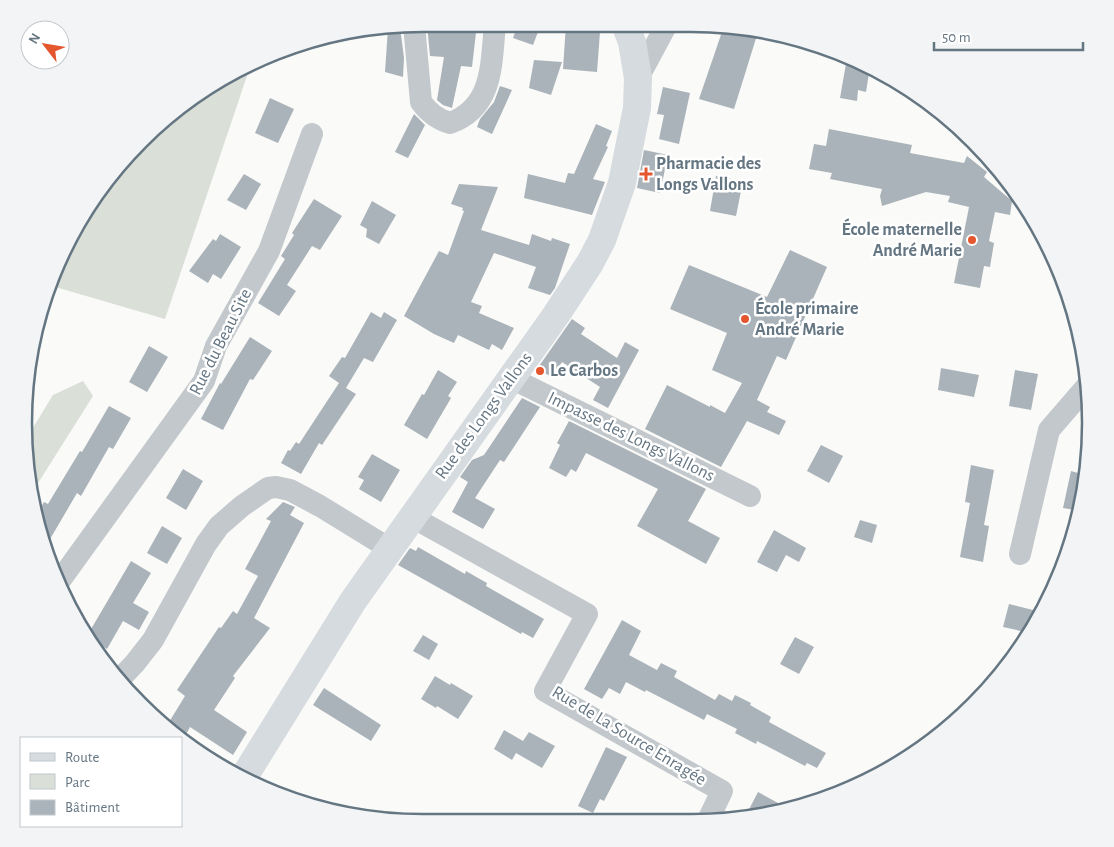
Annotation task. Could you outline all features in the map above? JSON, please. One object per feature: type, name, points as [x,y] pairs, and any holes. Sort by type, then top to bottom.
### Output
[{"type":"street","points":[[415,32],[421,102],[426,110],[437,119],[450,123],[460,120],[473,110],[483,95],[490,75],[494,32]]},
{"type":"street","name":"Rue des Longs Vallons","points":[[247,772],[353,601],[576,285],[602,240],[622,183],[637,108],[638,78],[632,42],[628,32]]},
{"type":"street","points":[[638,78],[663,32]]},
{"type":"street","name":"Rue du Beau Site","points":[[63,576],[204,381],[216,346],[269,251],[312,134]]},
{"type":"street","name":"Impasse des Longs Vallons","points":[[511,378],[750,496]]},
{"type":"street","points":[[1020,554],[1049,430],[1080,394]]},
{"type":"street","points":[[124,674],[153,640],[206,544],[219,526],[242,506],[268,488],[276,486],[290,490],[390,549]]},
{"type":"street","name":"Rue de La Source Enragée","points":[[412,517],[587,614],[545,691],[722,791],[711,814]]},
{"type":"green space","points":[[247,75],[165,319],[57,287],[73,251],[98,206],[113,185],[147,147],[185,113],[206,98]]},
{"type":"green space","points":[[83,381],[93,396],[37,484],[32,429],[53,395]]},
{"type":"building","points":[[428,32],[476,32],[472,67],[461,66],[452,108],[443,105],[437,100],[444,57],[430,56]]},
{"type":"building","points":[[515,32],[538,32],[533,45],[513,38]]},
{"type":"building","points":[[565,32],[600,32],[597,72],[563,69]]},
{"type":"building","points":[[401,33],[404,58],[403,77],[385,72],[388,34]]},
{"type":"building","points":[[721,34],[756,38],[734,109],[699,99]]},
{"type":"building","points":[[534,60],[562,62],[551,95],[529,88]]},
{"type":"building","points":[[846,65],[869,76],[866,92],[858,90],[857,101],[840,98]]},
{"type":"building","points":[[500,86],[512,90],[492,134],[477,127],[480,119],[494,102]]},
{"type":"building","points":[[663,87],[690,93],[679,144],[659,139],[664,115],[657,114]]},
{"type":"building","points":[[270,98],[294,109],[278,143],[255,133]]},
{"type":"building","points":[[414,114],[425,125],[408,158],[395,152]]},
{"type":"building","points":[[596,124],[612,131],[606,146],[608,147],[593,179],[605,182],[592,215],[524,198],[528,174],[565,183],[568,173],[574,174]]},
{"type":"building","points":[[829,129],[912,145],[910,153],[964,163],[967,156],[987,172],[984,177],[1012,201],[1010,215],[995,212],[989,241],[994,243],[990,267],[984,266],[980,288],[954,283],[969,207],[948,202],[950,196],[926,192],[882,206],[880,196],[882,189],[830,179],[832,173],[809,169],[814,144],[826,146]]},
{"type":"building","points":[[644,150],[668,155],[660,193],[637,188]]},
{"type":"building","points":[[244,174],[261,184],[246,210],[227,200]]},
{"type":"building","points":[[716,176],[743,181],[736,216],[710,211]]},
{"type":"building","points":[[459,184],[498,187],[481,230],[529,245],[532,234],[551,241],[552,238],[570,244],[555,288],[550,295],[528,288],[536,267],[494,253],[471,302],[482,306],[479,313],[514,328],[502,350],[492,344],[489,350],[458,335],[454,343],[434,334],[404,316],[439,251],[448,255],[464,211],[462,210],[463,208],[451,204]]},
{"type":"building","points":[[314,199],[342,216],[320,250],[312,246],[287,285],[296,291],[279,316],[258,303],[285,259],[281,256],[294,235],[292,233]]},
{"type":"building","points":[[372,201],[396,215],[379,244],[366,237],[367,229],[360,225]]},
{"type":"building","points":[[220,234],[241,247],[221,279],[213,274],[208,283],[189,271],[213,239],[216,241]]},
{"type":"building","points":[[790,250],[827,267],[786,360],[777,356],[757,400],[770,407],[767,412],[786,421],[779,435],[747,421],[721,467],[645,429],[667,385],[725,413],[742,383],[712,370],[727,333],[670,309],[689,265],[767,297]]},
{"type":"building","points":[[371,312],[381,318],[384,312],[397,320],[373,362],[364,358],[346,388],[356,394],[322,445],[319,443],[301,474],[281,463],[288,450],[290,451],[296,442],[299,444],[339,383],[329,376],[342,357],[345,358]]},
{"type":"building","points":[[572,319],[585,328],[581,334],[617,358],[625,342],[639,350],[608,408],[593,400],[600,387],[562,362],[552,377],[537,369]]},
{"type":"building","points":[[250,337],[272,351],[253,380],[250,379],[223,430],[201,419],[220,383]]},
{"type":"building","points":[[149,346],[168,357],[147,392],[129,382]]},
{"type":"building","points":[[941,368],[979,375],[974,397],[938,390]]},
{"type":"building","points":[[438,370],[457,382],[448,396],[451,398],[427,439],[404,425]]},
{"type":"building","points":[[1015,370],[1038,374],[1031,410],[1009,406]]},
{"type":"building","points":[[522,398],[540,407],[504,462],[500,460],[475,498],[495,509],[483,529],[452,512],[468,482],[460,477],[472,460],[484,455]]},
{"type":"building","points":[[109,406],[131,418],[113,449],[109,447],[81,496],[77,493],[50,539],[42,506],[44,502],[48,504],[80,451],[82,452]]},
{"type":"building","points":[[569,421],[706,489],[688,521],[720,538],[706,564],[637,526],[658,489],[586,453],[576,472],[571,469],[566,477],[549,468],[560,445],[557,443]]},
{"type":"building","points":[[821,445],[843,456],[829,483],[807,471]]},
{"type":"building","points":[[372,454],[400,470],[381,502],[359,489],[364,480],[358,477]]},
{"type":"building","points":[[971,465],[994,470],[984,525],[989,526],[983,562],[960,557],[970,503],[965,502]]},
{"type":"building","points":[[183,469],[203,481],[186,510],[166,498]]},
{"type":"building","points":[[1071,471],[1078,473],[1072,510],[1063,508]]},
{"type":"building","points":[[283,502],[295,507],[290,515],[304,523],[254,618],[270,628],[233,676],[235,678],[214,710],[247,732],[233,755],[190,727],[186,735],[170,721],[185,696],[177,690],[219,627],[221,628],[233,611],[237,614],[258,576],[245,569],[271,521],[266,519]]},
{"type":"building","points":[[860,520],[877,525],[872,543],[854,537]]},
{"type":"building","points":[[162,526],[182,538],[167,564],[147,553]]},
{"type":"building","points":[[774,530],[806,548],[799,562],[786,555],[777,572],[757,562]]},
{"type":"building","points":[[418,547],[465,574],[466,571],[487,583],[486,586],[544,619],[533,638],[522,632],[521,634],[398,565],[410,548],[416,551]]},
{"type":"building","points":[[131,561],[151,573],[133,603],[149,612],[139,630],[123,621],[107,649],[101,645],[91,629]]},
{"type":"building","points":[[1009,604],[1034,610],[1022,631],[1003,627]]},
{"type":"building","points":[[622,620],[641,631],[629,655],[657,670],[661,663],[677,671],[674,677],[715,700],[719,694],[732,701],[735,695],[751,703],[750,705],[771,717],[769,722],[826,753],[817,768],[807,763],[805,766],[757,741],[756,744],[735,733],[737,729],[707,714],[704,720],[646,690],[645,692],[626,682],[620,694],[609,688],[602,699],[584,689]]},
{"type":"building","points":[[423,635],[438,644],[429,660],[413,651]]},
{"type":"building","points":[[795,637],[814,647],[799,674],[780,664]]},
{"type":"building","points":[[435,676],[473,696],[458,719],[421,699]]},
{"type":"building","points":[[324,688],[381,725],[371,741],[313,705]]},
{"type":"building","points":[[504,730],[523,741],[529,732],[555,746],[542,768],[516,753],[512,760],[494,749]]},
{"type":"building","points":[[606,747],[627,757],[604,801],[600,799],[593,813],[578,806]]},
{"type":"building","points":[[758,792],[778,803],[767,807],[749,810]]},
{"type":"place","name":"Pharmacie des Longs Vallons","points":[[646,174]]},
{"type":"place","name":"École maternelle André Marie","points":[[972,240]]},
{"type":"place","name":"École primaire André Marie","points":[[745,319]]},
{"type":"place","name":"Le Carbos","points":[[540,371]]}]
